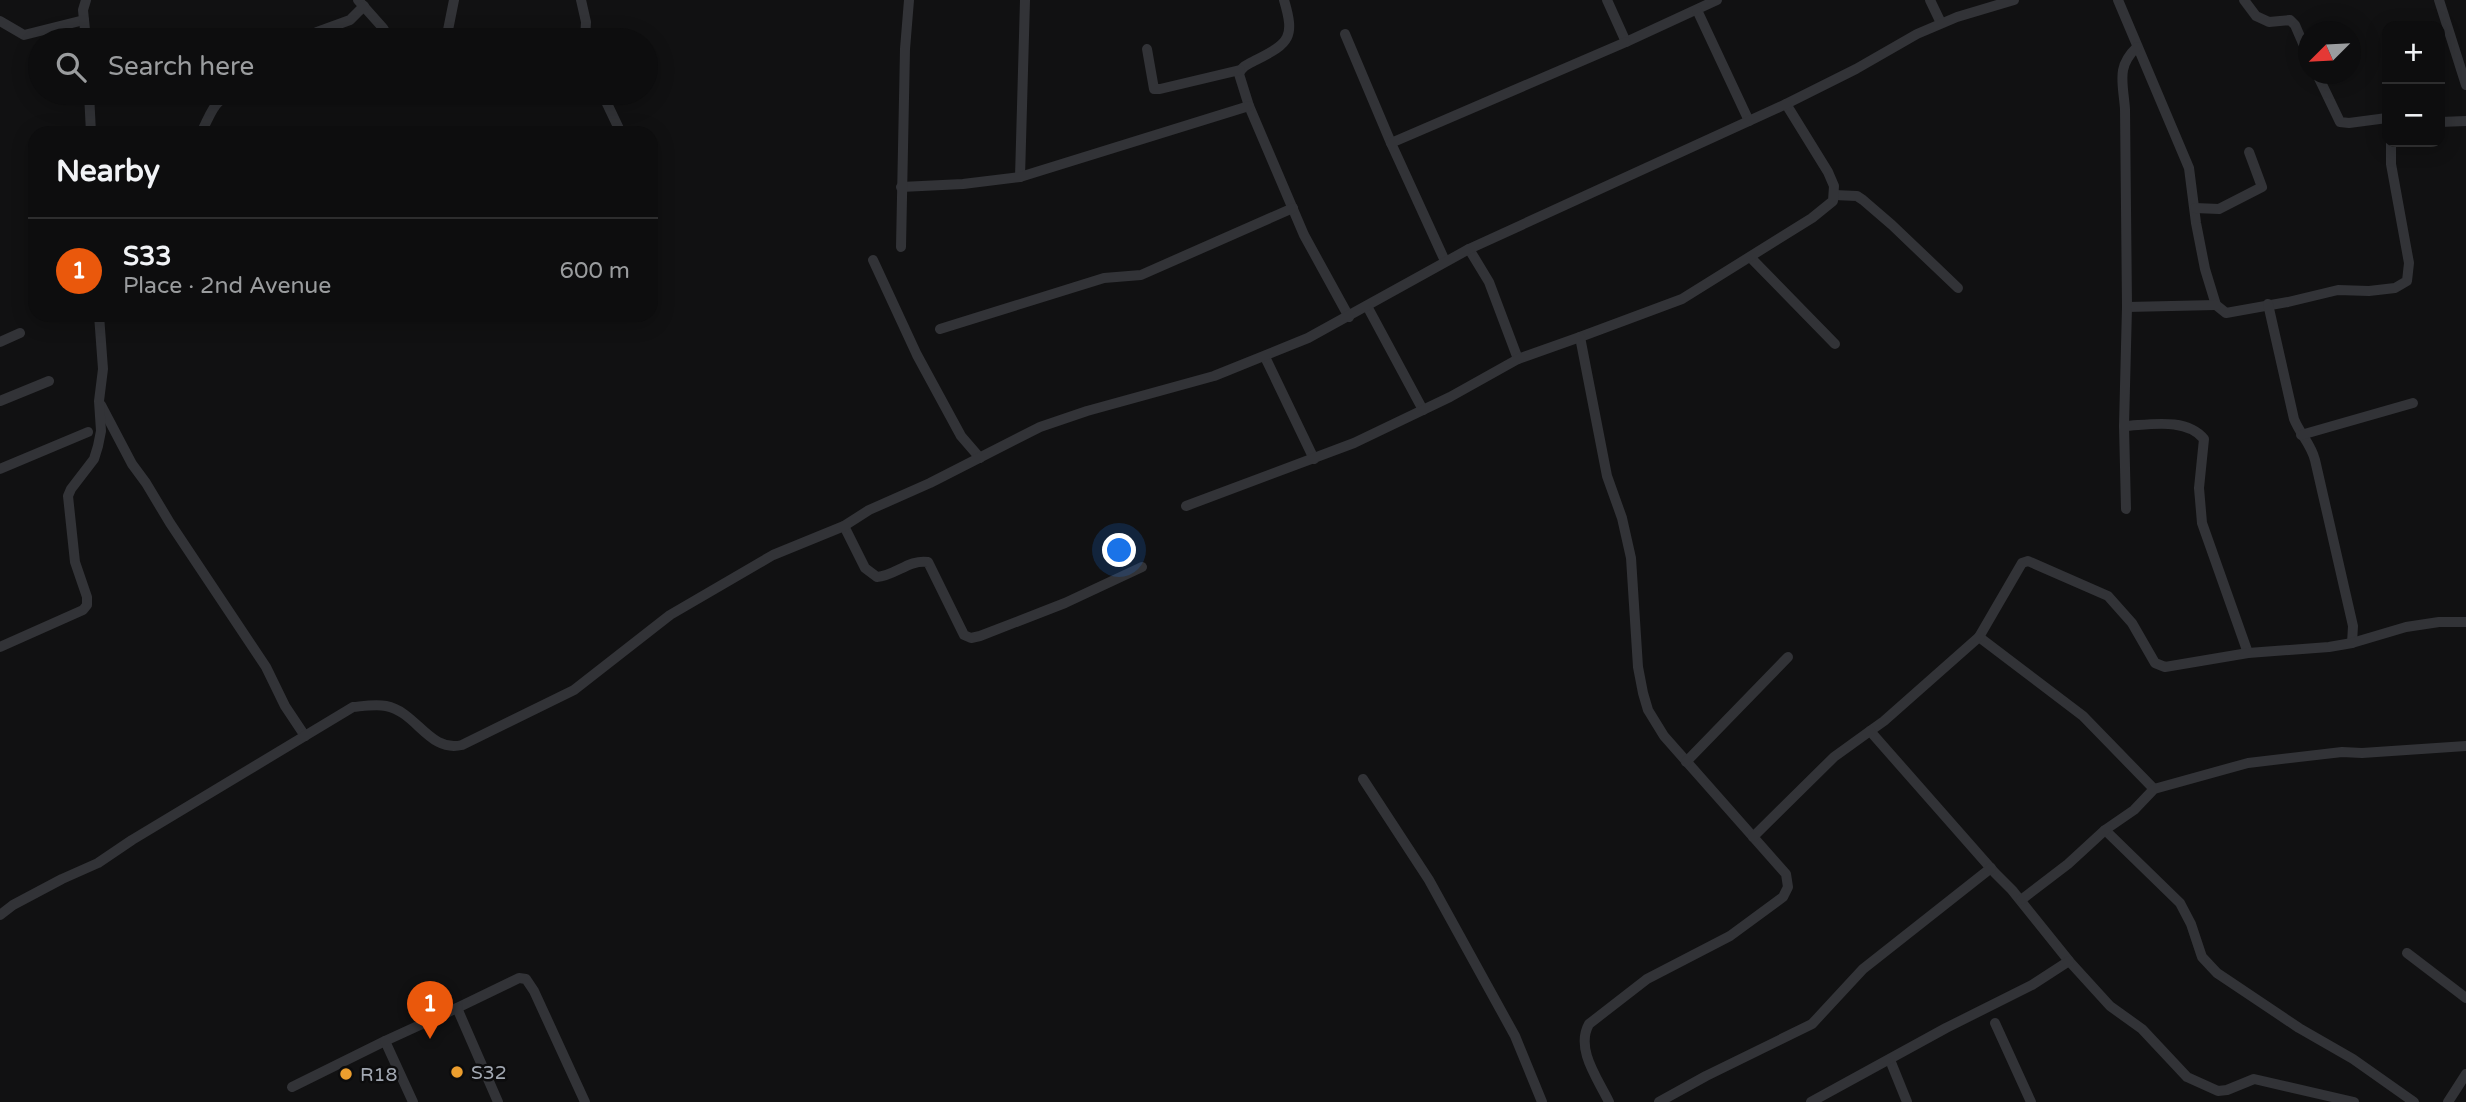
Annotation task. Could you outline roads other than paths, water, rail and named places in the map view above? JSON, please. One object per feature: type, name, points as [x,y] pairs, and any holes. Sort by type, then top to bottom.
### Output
[{"type":"street","points":[[85,28],[86,0]]},
{"type":"street","points":[[448,28],[454,0]]},
{"type":"street","points":[[581,0],[586,28]]},
{"type":"street","points":[[901,247],[905,48],[909,0]]},
{"type":"street","points":[[1020,177],[1025,0]]},
{"type":"street","points":[[1147,49],[1154,89],[1240,70],[1273,51],[1289,36],[1289,16],[1284,0]]},
{"type":"street","points":[[1607,0],[1626,42]]},
{"type":"street","points":[[1391,143],[1717,0]]},
{"type":"street","points":[[1930,0],[1941,23]]},
{"type":"street","points":[[0,915],[62,878],[99,863],[132,840],[353,708],[387,706],[411,718],[434,741],[451,748],[462,746],[574,690],[670,615],[773,555],[844,526],[869,510],[1052,423],[1214,376],[1265,357],[1349,317],[1469,249],[1786,104],[1856,69],[1917,34],[1941,23],[2014,0]]},
{"type":"street","points":[[2118,0],[2189,168],[2205,269],[2216,305],[2226,313],[2338,290],[2387,289],[2407,281],[2409,263],[2390,147]]},
{"type":"street","points":[[2244,0],[2256,16],[2269,22],[2290,20],[2298,32]]},
{"type":"street","points":[[2439,0],[2466,85]]},
{"type":"street","points":[[328,28],[350,20],[361,3],[381,28]]},
{"type":"street","points":[[1697,10],[1749,121]]},
{"type":"street","points":[[52,28],[84,20]]},
{"type":"street","points":[[0,21],[24,35],[28,34]]},
{"type":"street","points":[[1345,34],[1391,143],[1446,261]]},
{"type":"street","points":[[2126,509],[2124,426],[2127,307],[2125,109],[2122,80],[2124,63],[2137,47]]},
{"type":"street","points":[[1240,70],[1249,106],[1304,235],[1349,317]]},
{"type":"street","points":[[2322,84],[2340,122],[2382,118]]},
{"type":"street","points":[[1186,506],[1354,443],[1450,397],[1518,359],[1682,299],[1812,219],[1829,206],[1834,195],[1834,186],[1786,104]]},
{"type":"street","points":[[90,105],[91,126]]},
{"type":"street","points":[[204,126],[215,105]]},
{"type":"street","points":[[608,105],[618,126]]},
{"type":"street","points":[[901,187],[964,184],[1020,177],[1249,106]]},
{"type":"street","points":[[2445,122],[2466,121]]},
{"type":"street","points":[[2195,208],[2219,209],[2262,187],[2249,152]]},
{"type":"street","points":[[1834,195],[1857,196],[1863,200],[1958,288]]},
{"type":"street","points":[[940,329],[1104,278],[1149,272],[1293,208]]},
{"type":"street","points":[[1469,249],[1489,282],[1518,359]]},
{"type":"street","points":[[1751,258],[1835,344]]},
{"type":"street","points":[[873,260],[917,355],[961,436],[980,458]]},
{"type":"street","points":[[2268,304],[2294,419],[2301,435],[2312,448],[2315,460],[2353,626],[2352,643]]},
{"type":"street","points":[[2127,307],[2216,305]]},
{"type":"street","points":[[1367,306],[1423,410]]},
{"type":"street","points":[[0,647],[83,610],[87,605],[87,597],[75,562],[68,496],[94,459],[100,430],[99,401],[103,369],[100,322]]},
{"type":"street","points":[[0,342],[20,333]]},
{"type":"street","points":[[1580,337],[1607,476],[1632,558],[1638,667],[1648,710],[1664,736],[1786,874],[1788,887],[1783,897],[1730,936],[1647,979],[1589,1024],[1584,1034],[1584,1048],[1609,1102]]},
{"type":"street","points":[[1265,357],[1314,459]]},
{"type":"street","points":[[0,401],[49,381]]},
{"type":"street","points":[[99,401],[132,464],[265,667],[285,706],[305,736]]},
{"type":"street","points":[[2301,435],[2413,403]]},
{"type":"street","points":[[2124,426],[2178,424],[2200,434],[2204,439],[2199,488],[2202,523],[2248,653]]},
{"type":"street","points":[[0,469],[88,432]]},
{"type":"street","points":[[844,526],[865,568],[877,577],[917,561],[928,562],[964,635],[971,638],[1065,603],[1142,567]]},
{"type":"street","points":[[1754,837],[1834,757],[1884,721],[1979,637],[2022,563],[2028,561],[2108,596],[2132,623],[2157,665],[2182,665],[2248,653],[2329,647],[2406,627],[2439,622],[2466,622]]},
{"type":"street","points":[[1979,637],[2083,716],[2154,789]]},
{"type":"street","points":[[1686,762],[1788,657]]},
{"type":"street","points":[[1870,731],[2021,900],[2069,961],[2110,1006],[2142,1029],[2187,1077],[2202,1086],[2222,1090],[2253,1079],[2354,1102]]},
{"type":"street","points":[[2021,900],[2068,864],[2105,830],[2134,810],[2154,789],[2248,763],[2342,752],[2466,746]]},
{"type":"street","points":[[1363,779],[1429,880],[1515,1035],[1542,1102]]},
{"type":"street","points":[[2105,830],[2180,903],[2192,924],[2202,957],[2217,974],[2353,1059],[2413,1102]]},
{"type":"street","points":[[1659,1102],[1812,1024],[1863,969],[1991,868]]},
{"type":"street","points":[[2407,953],[2466,998]]},
{"type":"street","points":[[1811,1102],[1946,1028],[2032,985],[2069,961]]},
{"type":"street","points":[[292,1087],[519,978],[526,979],[534,991],[585,1102]]},
{"type":"street","points":[[457,1008],[498,1102]]},
{"type":"street","points":[[1995,1023],[2031,1102]]},
{"type":"street","points":[[385,1041],[413,1102]]},
{"type":"street","points":[[1891,1060],[1907,1102]]},
{"type":"street","points":[[2448,1102],[2466,1074]]},
{"type":"place","name":"S33","points":[[430,1039]]},
{"type":"place","name":"S32","points":[[457,1072]]},
{"type":"place","name":"R18","points":[[346,1074]]}]
